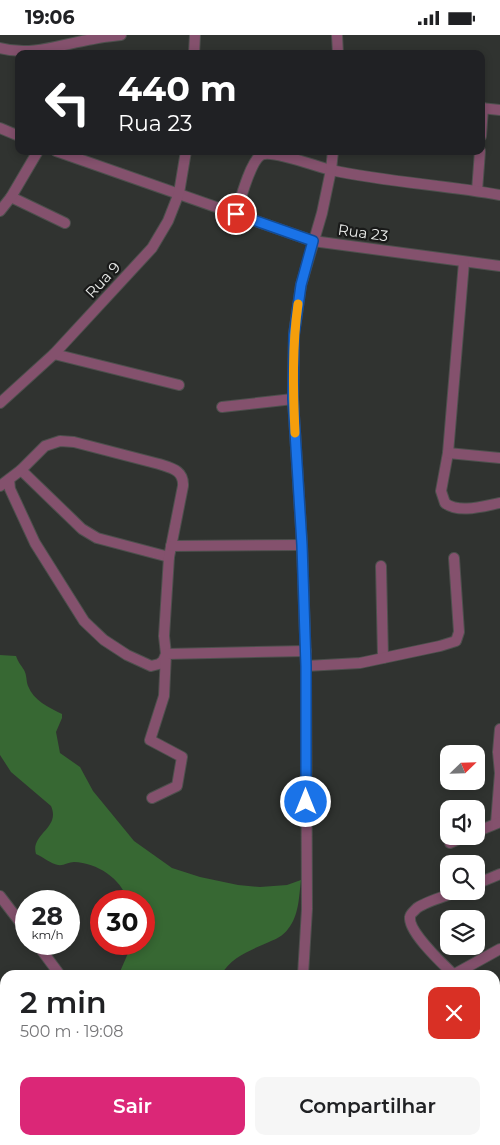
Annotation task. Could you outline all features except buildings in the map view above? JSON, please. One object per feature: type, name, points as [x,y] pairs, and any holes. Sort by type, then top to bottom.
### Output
[{"type":"street","points":[[44,50],[92,39],[121,35]]},
{"type":"street","points":[[194,50],[195,35]]},
{"type":"street","points":[[337,35],[338,50]]},
{"type":"street","points":[[0,48],[15,50]]},
{"type":"street","points":[[485,108],[500,110]]},
{"type":"street","points":[[0,128],[15,135]]},
{"type":"street","points":[[0,211],[11,197],[36,155]]},
{"type":"street","name":"Rua 23","points":[[68,155],[313,241],[500,266]]},
{"type":"street","name":"Rua 9","points":[[0,403],[54,353],[152,248],[168,221],[178,193],[185,155]]},
{"type":"street","points":[[236,214],[249,174],[256,160],[261,155]]},
{"type":"street","points":[[279,155],[331,170],[395,181],[500,195]]},
{"type":"street","points":[[303,970],[307,909],[306,651],[293,399],[294,335],[301,285],[322,213],[333,155]]},
{"type":"street","points":[[478,191],[480,155]]},
{"type":"street","points":[[11,197],[65,223]]},
{"type":"street","points":[[464,262],[448,453],[441,491],[445,503],[453,507],[466,508],[500,503]]},
{"type":"street","points":[[54,353],[179,385]]},
{"type":"street","points":[[222,407],[293,399]]},
{"type":"street","points":[[0,485],[21,470],[45,446],[60,441],[74,442],[172,469],[179,472],[184,479],[169,557],[164,636],[166,655],[164,696],[150,740],[182,757],[177,786],[152,798]]},
{"type":"street","points":[[448,453],[500,458]]},
{"type":"street","points":[[21,470],[82,529],[97,538],[169,557]]},
{"type":"street","points":[[9,479],[10,489],[35,543],[84,621],[104,640],[145,664],[150,666],[158,664],[163,661],[166,655]]},
{"type":"street","points":[[171,546],[302,545]]},
{"type":"street","points":[[306,666],[360,663],[452,642],[457,638],[459,632],[454,558]]},
{"type":"street","points":[[381,566],[383,658]]},
{"type":"street","points":[[166,655],[306,651]]},
{"type":"street","points":[[485,828],[498,823],[500,773],[498,752],[500,729]]},
{"type":"street","points":[[485,880],[500,874]]},
{"type":"street","points":[[0,896],[15,915]]},
{"type":"street","points":[[440,899],[418,907],[410,918],[418,936],[448,970]]},
{"type":"street","points":[[462,970],[500,949]]},
{"type":"street","points":[[45,955],[56,970]]},
{"type":"green space","points":[[0,655],[16,656],[25,672],[28,686],[34,696],[42,703],[62,714],[56,732],[60,753],[80,767],[93,791],[134,841],[172,868],[200,877],[238,885],[260,887],[287,885],[301,880],[299,899],[292,924],[282,935],[249,951],[230,963],[224,970],[121,970],[127,955],[155,955],[155,890],[123,890],[107,873],[91,865],[74,862],[58,865],[36,854],[35,847],[37,841],[52,820],[51,806],[11,772],[0,755]]},
{"type":"slow traffic","points":[[295,433],[293,399],[294,335],[298,304]]},
{"type":"route","points":[[236,214],[313,241],[301,285],[294,335],[293,399],[302,545],[306,666],[306,802]]}]
